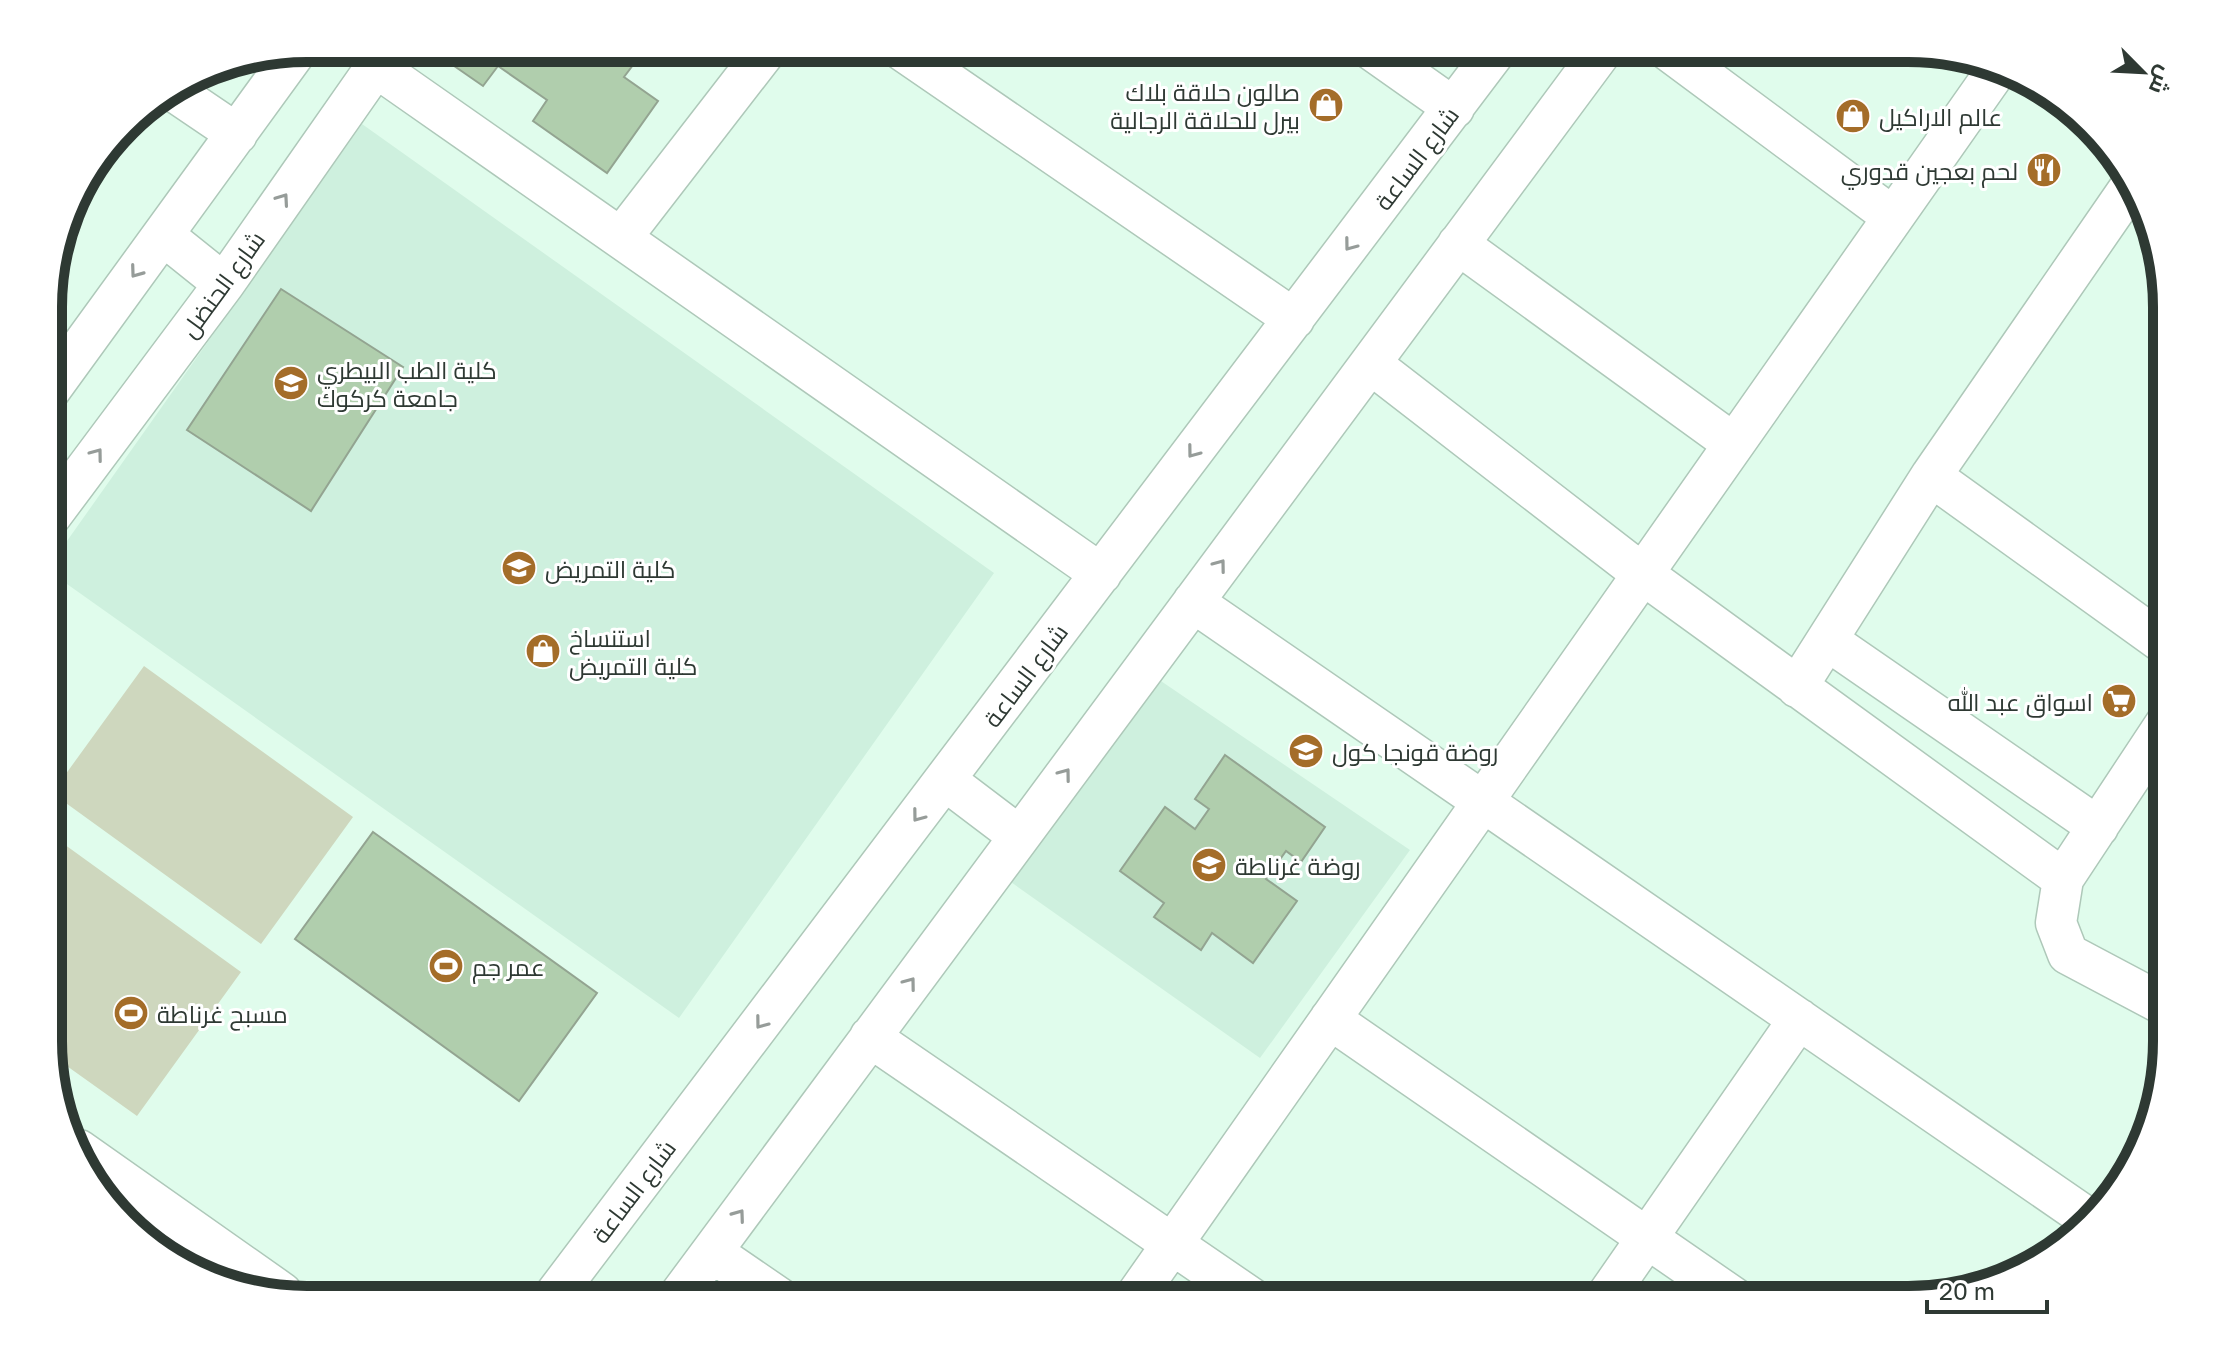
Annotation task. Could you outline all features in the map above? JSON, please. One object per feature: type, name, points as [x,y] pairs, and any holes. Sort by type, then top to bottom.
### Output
[{"type":"street","points":[[1389,62],[1454,108]]},
{"type":"street","name":"شارع الساعة","points":[[562,1286],[1488,62]]},
{"type":"street","points":[[687,1286],[1593,62]]},
{"type":"street","points":[[1684,62],[1893,217]]},
{"type":"street","points":[[62,368],[287,63]]},
{"type":"street","name":"شارع الحنضل","points":[[62,501],[224,284],[378,63]]},
{"type":"street","points":[[390,63],[621,238],[1101,574]]},
{"type":"street","points":[[621,238],[757,63]]},
{"type":"street","points":[[920,63],[1294,319]]},
{"type":"street","points":[[1143,1285],[1484,801],[1640,572],[1734,444],[1992,77]]},
{"type":"street","points":[[182,97],[237,134]]},
{"type":"street","points":[[1797,687],[1931,476],[2125,194]]},
{"type":"street","points":[[163,235],[224,284]]},
{"type":"street","points":[[1458,244],[1734,444]]},
{"type":"street","points":[[1371,364],[1640,572],[2063,879]]},
{"type":"street","points":[[1931,476],[2152,635]]},
{"type":"street","points":[[1193,602],[2081,1214]]},
{"type":"street","points":[[1827,640],[2098,827]]},
{"type":"street","points":[[2152,744],[2063,879],[2056,923],[2068,954],[2152,999]]},
{"type":"street","points":[[945,780],[1019,836]]},
{"type":"street","points":[[1330,1019],[1715,1285]]},
{"type":"street","points":[[1614,1285],[1799,1019]]},
{"type":"street","points":[[870,1037],[1233,1285]]},
{"type":"street","points":[[93,1160],[267,1283]]},
{"type":"street","points":[[712,1252],[761,1286]]},
{"type":"shaded area","name":"كلية التمريض","points":[[362,124],[994,573],[679,1018],[62,581],[62,548]]},
{"type":"shaded area","points":[[144,666],[353,817],[261,944],[62,800],[62,779]]},
{"type":"shaded area","name":"روضة غرناطة","points":[[1155,677],[1410,850],[1260,1058],[1008,880]]},
{"type":"shaded area","name":"مسبح غرناطة","points":[[62,843],[241,972],[137,1116],[63,1064]]},
{"type":"building","points":[[450,63],[630,63],[633,65],[624,77],[658,101],[607,173],[533,121],[547,100],[498,66],[483,86]]},
{"type":"building","points":[[281,289],[403,367],[311,511],[187,430]]},
{"type":"building","points":[[1225,755],[1325,827],[1301,862],[1286,851],[1266,879],[1297,901],[1253,963],[1212,933],[1201,950],[1154,917],[1164,903],[1120,871],[1165,807],[1195,829],[1209,809],[1195,799]]},
{"type":"building","name":"عمر جم","points":[[373,832],[597,993],[519,1101],[295,939]]},
{"type":"place","name":"صالون حلاقة بلاك بيرل للحلاقة الرجالية","points":[[1326,105]]},
{"type":"place","name":"عالم الاراكيل","points":[[1853,116]]},
{"type":"place","name":"لحم بعجين قدوري","points":[[2044,170]]},
{"type":"place","name":"كلية الطب البيطري جامعة كركوك","points":[[291,383]]},
{"type":"place","name":"كلية التمريض","points":[[519,568]]},
{"type":"place","name":"استنساخ کلیة التمریض","points":[[543,651]]},
{"type":"place","name":"اسواق عبد الله","points":[[2119,701]]},
{"type":"place","name":"روضة قونجا كول","points":[[1306,751]]},
{"type":"place","name":"روضة غرناطة","points":[[1209,865]]},
{"type":"place","name":"عمر جم","points":[[446,966]]},
{"type":"place","name":"مسبح غرناطة","points":[[131,1013]]}]
